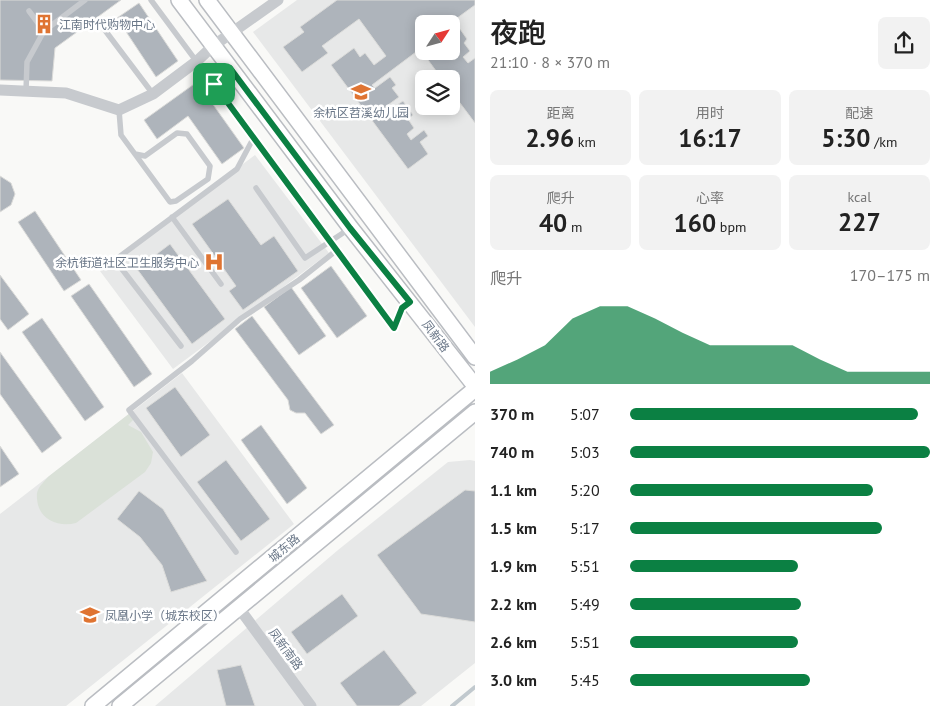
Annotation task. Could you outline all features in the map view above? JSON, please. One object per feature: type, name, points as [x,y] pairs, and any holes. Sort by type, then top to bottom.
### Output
[{"type":"street","name":"凤新路","points":[[179,0],[350,228],[410,302],[475,388]]},
{"type":"street","name":"凤新路","points":[[207,0],[475,357]]},
{"type":"street","points":[[0,90],[66,93],[119,110],[153,94],[197,61],[213,46],[278,0]]},
{"type":"street","name":"城东路","points":[[92,706],[475,388]]},
{"type":"street","name":"城东路","points":[[120,706],[475,412]]},
{"type":"street","name":"凤新南路","points":[[239,608],[311,706]]},
{"type":"lane","points":[[26,91],[27,62],[44,31],[85,0]]},
{"type":"lane","points":[[151,0],[394,328],[402,308],[410,302]]},
{"type":"lane","points":[[29,11],[44,31]]},
{"type":"lane","points":[[101,25],[153,94]]},
{"type":"lane","points":[[214,84],[230,68]]},
{"type":"lane","points":[[119,110],[121,135],[170,202],[176,201],[208,179],[210,166],[187,134],[177,133],[145,156],[135,154]]},
{"type":"lane","points":[[181,346],[116,260],[236,169],[254,137]]},
{"type":"lane","points":[[256,188],[305,258],[350,228]]},
{"type":"lane","points":[[172,217],[221,284]]},
{"type":"lane","points":[[236,552],[129,410],[192,361],[240,319],[299,280],[337,250]]},
{"type":"shaded area","name":"余杭区苕溪幼儿园","points":[[297,0],[475,0],[475,327],[253,32]]},
{"type":"shaded area","name":"余杭街道社区卫生服务中心","points":[[255,155],[329,253],[173,369],[100,271]]},
{"type":"shaded area","name":"凤凰小学（城东校区）","points":[[182,373],[294,524],[66,706],[0,706],[0,514]]},
{"type":"shaded area","points":[[130,413],[134,419],[128,425],[141,432],[153,452],[151,463],[145,472],[76,523],[59,524],[44,516],[40,511],[37,499],[37,493],[41,485],[48,477]]},
{"type":"shaded area","points":[[475,461],[475,663],[421,706],[155,706],[338,550],[448,462]]},
{"type":"building","name":"江南时代购物中心","points":[[0,0],[121,0],[55,48],[52,81],[0,80]]},
{"type":"building","points":[[337,0],[475,0],[475,5],[460,16],[415,15],[415,53],[372,85],[375,88],[390,77],[396,85],[392,88],[399,97],[388,105],[391,109],[403,101],[413,115],[408,119],[414,128],[407,134],[411,140],[424,130],[428,136],[420,142],[428,154],[408,169],[331,65],[354,48],[360,57],[365,53],[374,65],[386,56],[359,19],[322,46],[328,53],[302,72],[283,47],[304,32],[300,27]]},
{"type":"building","points":[[139,3],[178,61],[156,77],[117,18]]},
{"type":"building","points":[[460,29],[467,39],[464,43],[470,51],[463,57],[468,63],[475,58],[475,123],[460,103],[460,70],[435,70],[428,60],[460,60]]},
{"type":"building","points":[[197,82],[244,148],[222,164],[188,116],[157,139],[144,120]]},
{"type":"building","points":[[0,176],[11,183],[15,194],[11,205],[0,212]]},
{"type":"building","points":[[228,199],[261,245],[274,236],[298,271],[243,310],[229,291],[236,286],[192,224]]},
{"type":"building","points":[[35,211],[81,280],[64,291],[18,222]]},
{"type":"building","points":[[170,244],[225,319],[192,344],[137,269]]},
{"type":"building","points":[[331,266],[367,316],[337,338],[301,288]]},
{"type":"building","points":[[0,275],[29,314],[8,330],[0,319]]},
{"type":"building","points":[[89,284],[152,374],[134,387],[71,296]]},
{"type":"building","points":[[291,287],[326,336],[299,355],[264,307]]},
{"type":"building","points":[[252,316],[334,425],[321,434],[305,413],[296,413],[290,410],[288,400],[235,329]]},
{"type":"building","points":[[42,318],[104,407],[85,421],[22,332]]},
{"type":"building","points":[[0,352],[62,438],[42,453],[0,394]]},
{"type":"building","points":[[175,387],[210,435],[181,457],[146,408]]},
{"type":"building","points":[[261,425],[307,488],[287,504],[241,440]]},
{"type":"building","points":[[0,446],[19,474],[0,487]]},
{"type":"building","points":[[226,460],[270,519],[241,541],[197,482]]},
{"type":"building","points":[[465,490],[475,491],[475,622],[421,614],[377,555]]},
{"type":"building","points":[[139,491],[163,509],[207,581],[171,592],[162,565],[140,537],[117,519]]},
{"type":"building","points":[[342,594],[358,616],[307,654],[291,632]]},
{"type":"building","points":[[384,650],[417,693],[399,706],[357,706],[340,683]]},
{"type":"building","points":[[241,665],[255,706],[226,706],[217,670]]},
{"type":"waterway","points":[[452,706],[475,687]]},
{"type":"place","name":"江南时代购物中心","points":[[44,24]]},
{"type":"place","name":"余杭区苕溪幼儿园","points":[[361,92]]},
{"type":"place","name":"余杭街道社区卫生服务中心","points":[[214,262]]},
{"type":"place","name":"凤凰小学（城东校区）","points":[[90,615]]},
{"type":"route","points":[[230,68],[350,228],[410,302],[402,308],[394,328],[298,195],[214,84],[230,68]]}]
